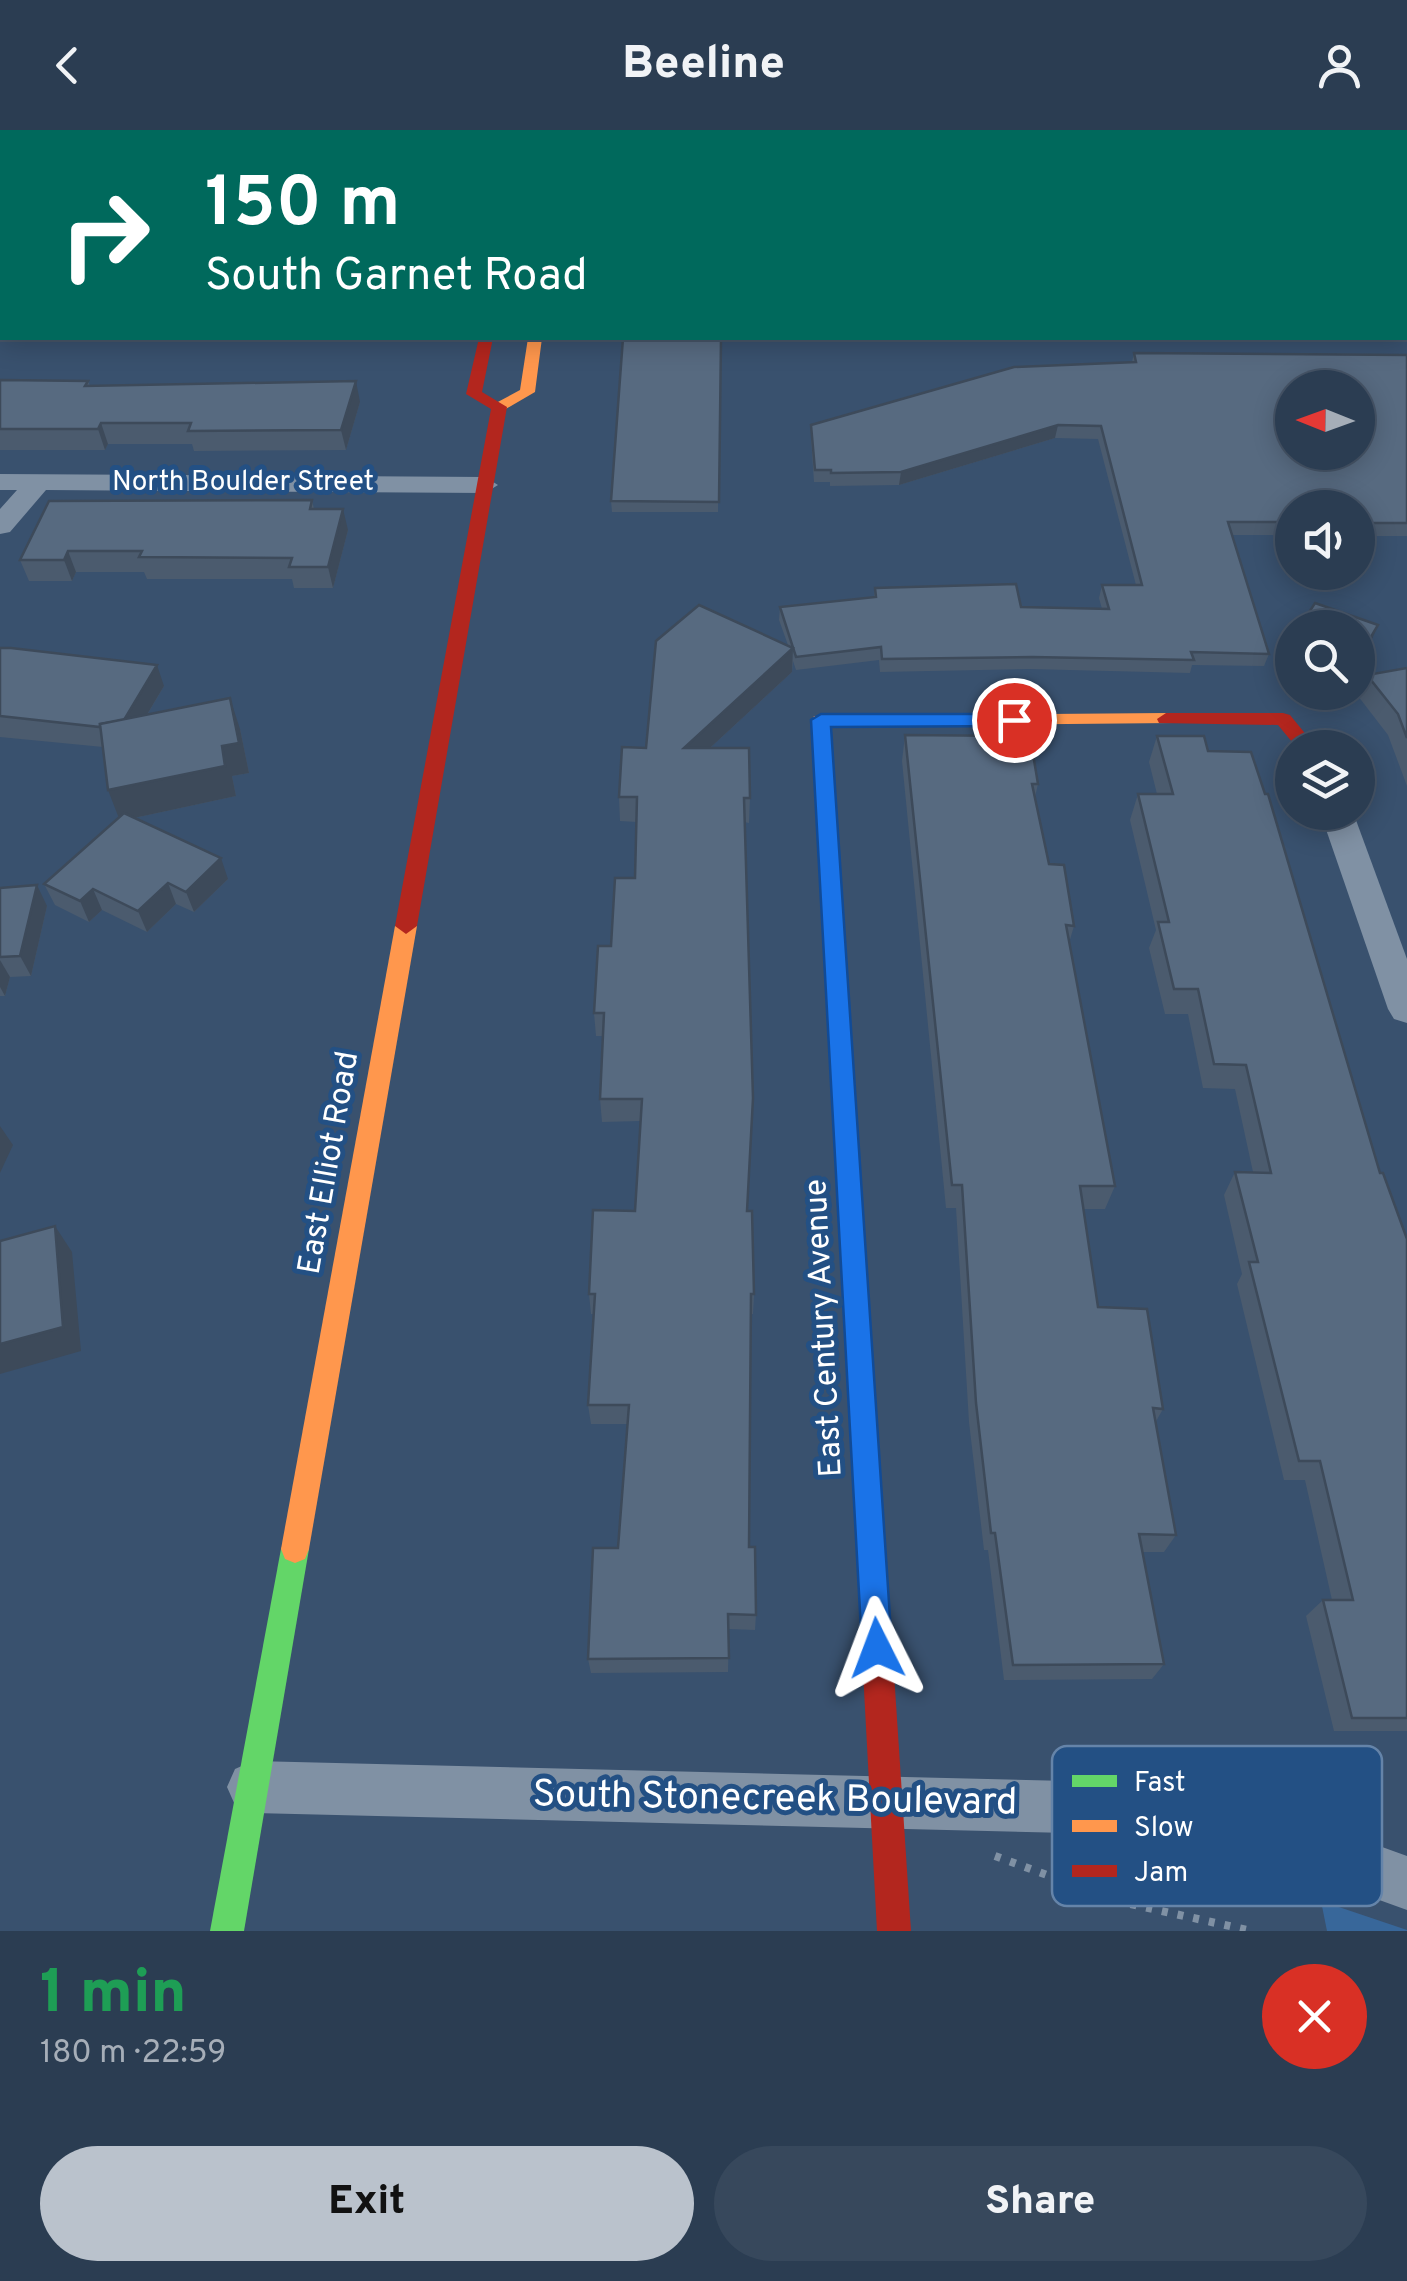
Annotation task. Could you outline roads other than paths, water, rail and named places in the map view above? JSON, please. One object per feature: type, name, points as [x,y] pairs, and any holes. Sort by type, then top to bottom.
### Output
[{"type":"main road","points":[[486,340],[474,394],[499,408],[527,392],[535,340]]},
{"type":"main road","name":"East Elliot Road","points":[[227,1931],[499,408]]},
{"type":"main road","name":"East Century Avenue","points":[[894,1931],[821,720],[1283,719],[1292,730]]},
{"type":"street","name":"North Boulder Street","points":[[0,482],[485,485]]},
{"type":"street","points":[[0,526],[39,482]]},
{"type":"street","points":[[1342,830],[1407,1009]]},
{"type":"street","name":"South Stonecreek Boulevard","points":[[254,1787],[1052,1806]]},
{"type":"street","name":"South Stonecreek Boulevard","points":[[1382,1873],[1407,1882]]}]
